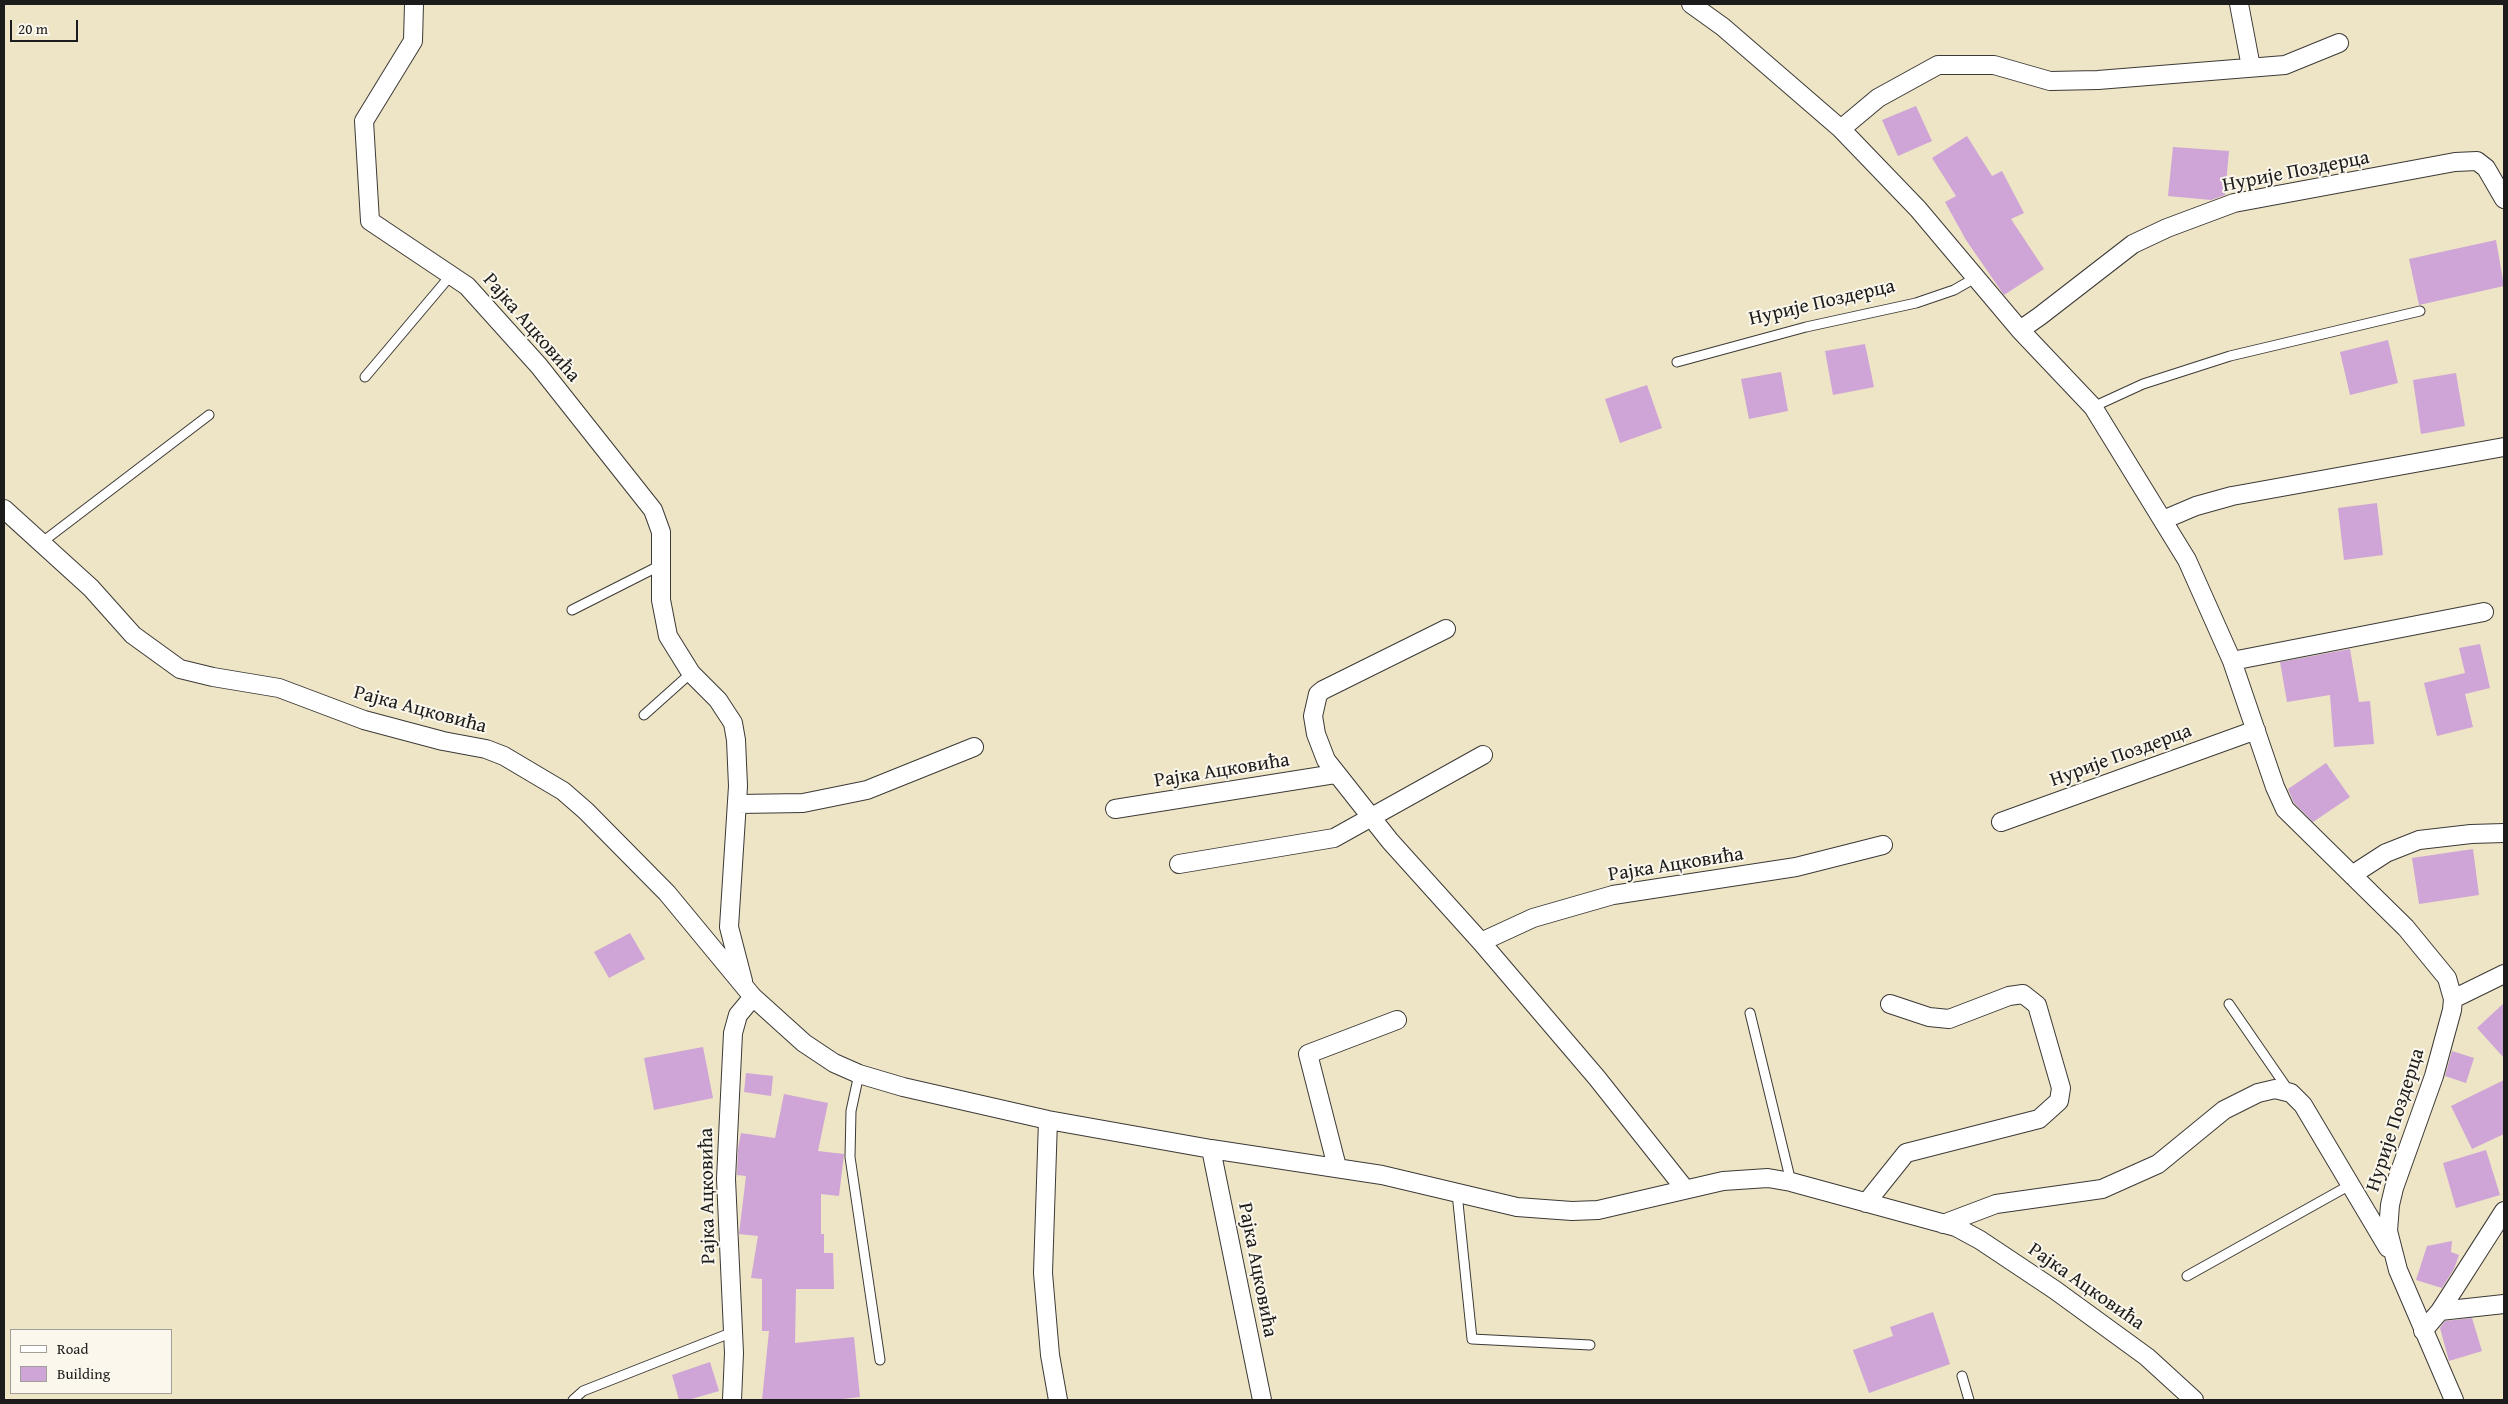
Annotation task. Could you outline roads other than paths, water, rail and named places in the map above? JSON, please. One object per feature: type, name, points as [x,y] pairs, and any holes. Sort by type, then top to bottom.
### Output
[{"type":"street","name":"Рајка Ацковића","points":[[414,4],[413,42],[364,121],[370,221],[467,286],[508,330],[654,510],[661,532],[662,600],[668,636],[691,673],[722,706],[733,723],[738,765],[738,804],[729,927],[749,993],[738,1015],[733,1033],[726,1179],[735,1371],[732,1400]]},
{"type":"street","name":"Нурије Поздерца","points":[[1691,4],[1723,27],[1841,129],[1918,209],[2020,330],[2093,407],[2187,560],[2232,661],[2285,810],[2425,948],[2447,978],[2453,999],[2448,1027],[2434,1076],[2390,1205],[2388,1231],[2392,1256]]},
{"type":"street","points":[[2240,4],[2251,67]]},
{"type":"street","points":[[1841,129],[1878,98],[1938,64],[1994,65],[2050,81],[2098,80],[2285,65],[2339,43]]},
{"type":"street","name":"Нурије Поздерца","points":[[2020,330],[2133,244],[2167,228],[2234,203],[2455,162],[2477,161],[2486,168],[2504,196]]},
{"type":"street","points":[[2163,520],[2196,506],[2241,494],[2504,447]]},
{"type":"street","name":"Рајка Ацковића","points":[[4,509],[91,588],[133,635],[180,669],[213,678],[279,688],[364,720],[443,742],[486,749],[504,756],[563,791],[586,811],[667,893],[749,993],[804,1043],[834,1063],[859,1074],[903,1087],[1048,1120],[1211,1149],[1337,1167],[1517,1206],[1572,1211],[1598,1210],[1685,1189],[1746,1178],[1768,1178],[1791,1182],[1956,1227],[1980,1240],[2063,1296],[2147,1357],[2194,1400]]},
{"type":"street","points":[[2232,661],[2484,612]]},
{"type":"street","points":[[1446,629],[1318,694],[1313,716],[1316,734],[1326,760],[1371,818],[1481,942],[1597,1078],[1685,1189]]},
{"type":"street","name":"Нурије Поздерца","points":[[2001,822],[2256,730]]},
{"type":"street","points":[[738,804],[803,803],[867,790],[974,747]]},
{"type":"street","points":[[1180,864],[1334,838],[1483,755]]},
{"type":"street","name":"Рајка Ацковића","points":[[1115,809],[1335,774]]},
{"type":"street","points":[[2352,875],[2386,853],[2419,840],[2471,834],[2504,833]]},
{"type":"street","name":"Рајка Ацковића","points":[[1481,942],[1533,918],[1613,895],[1796,867],[1883,845]]},
{"type":"street","points":[[2453,999],[2504,974]]},
{"type":"street","points":[[1866,1203],[1906,1153],[2038,1119],[2059,1102],[2061,1088],[2037,1005],[2023,994],[2009,996],[1949,1019],[1928,1017],[1890,1004]]},
{"type":"street","points":[[1337,1167],[1308,1054],[1397,1020]]},
{"type":"street","name":"Нурије Поздерца","points":[[2283,1091],[2303,1105],[2392,1256],[2454,1400]]},
{"type":"street","points":[[1944,1224],[1996,1204],[2102,1189],[2158,1164],[2224,1110],[2258,1092],[2283,1091]]},
{"type":"street","points":[[1048,1120],[1043,1273],[1050,1355],[1058,1400]]},
{"type":"street","name":"Рајка Ацковића","points":[[1211,1149],[1262,1400]]},
{"type":"street","points":[[2424,1332],[2504,1211]]},
{"type":"street","points":[[2440,1310],[2504,1304]]},
{"type":"lane","name":"Рајка Ацковића","points":[[365,377],[451,275]]},
{"type":"lane","name":"Нурије Поздерца","points":[[1677,362],[1806,327],[1916,303],[1954,290],[1975,278]]},
{"type":"lane","points":[[2093,407],[2143,384],[2230,356],[2420,311]]},
{"type":"lane","points":[[41,543],[209,415]]},
{"type":"lane","points":[[572,610],[661,565]]},
{"type":"lane","points":[[644,715],[691,673]]},
{"type":"lane","name":"Нурије Поздерца","points":[[2229,1004],[2283,1091]]},
{"type":"lane","points":[[1750,1013],[1791,1182]]},
{"type":"lane","points":[[859,1074],[851,1110],[850,1157],[880,1360]]},
{"type":"lane","name":"Нурије Поздерца","points":[[2187,1276],[2350,1185]]},
{"type":"lane","points":[[1457,1194],[1472,1339],[1590,1345]]},
{"type":"lane","points":[[573,1400],[583,1391],[733,1332]]},
{"type":"lane","points":[[1962,1376],[1969,1400]]}]
